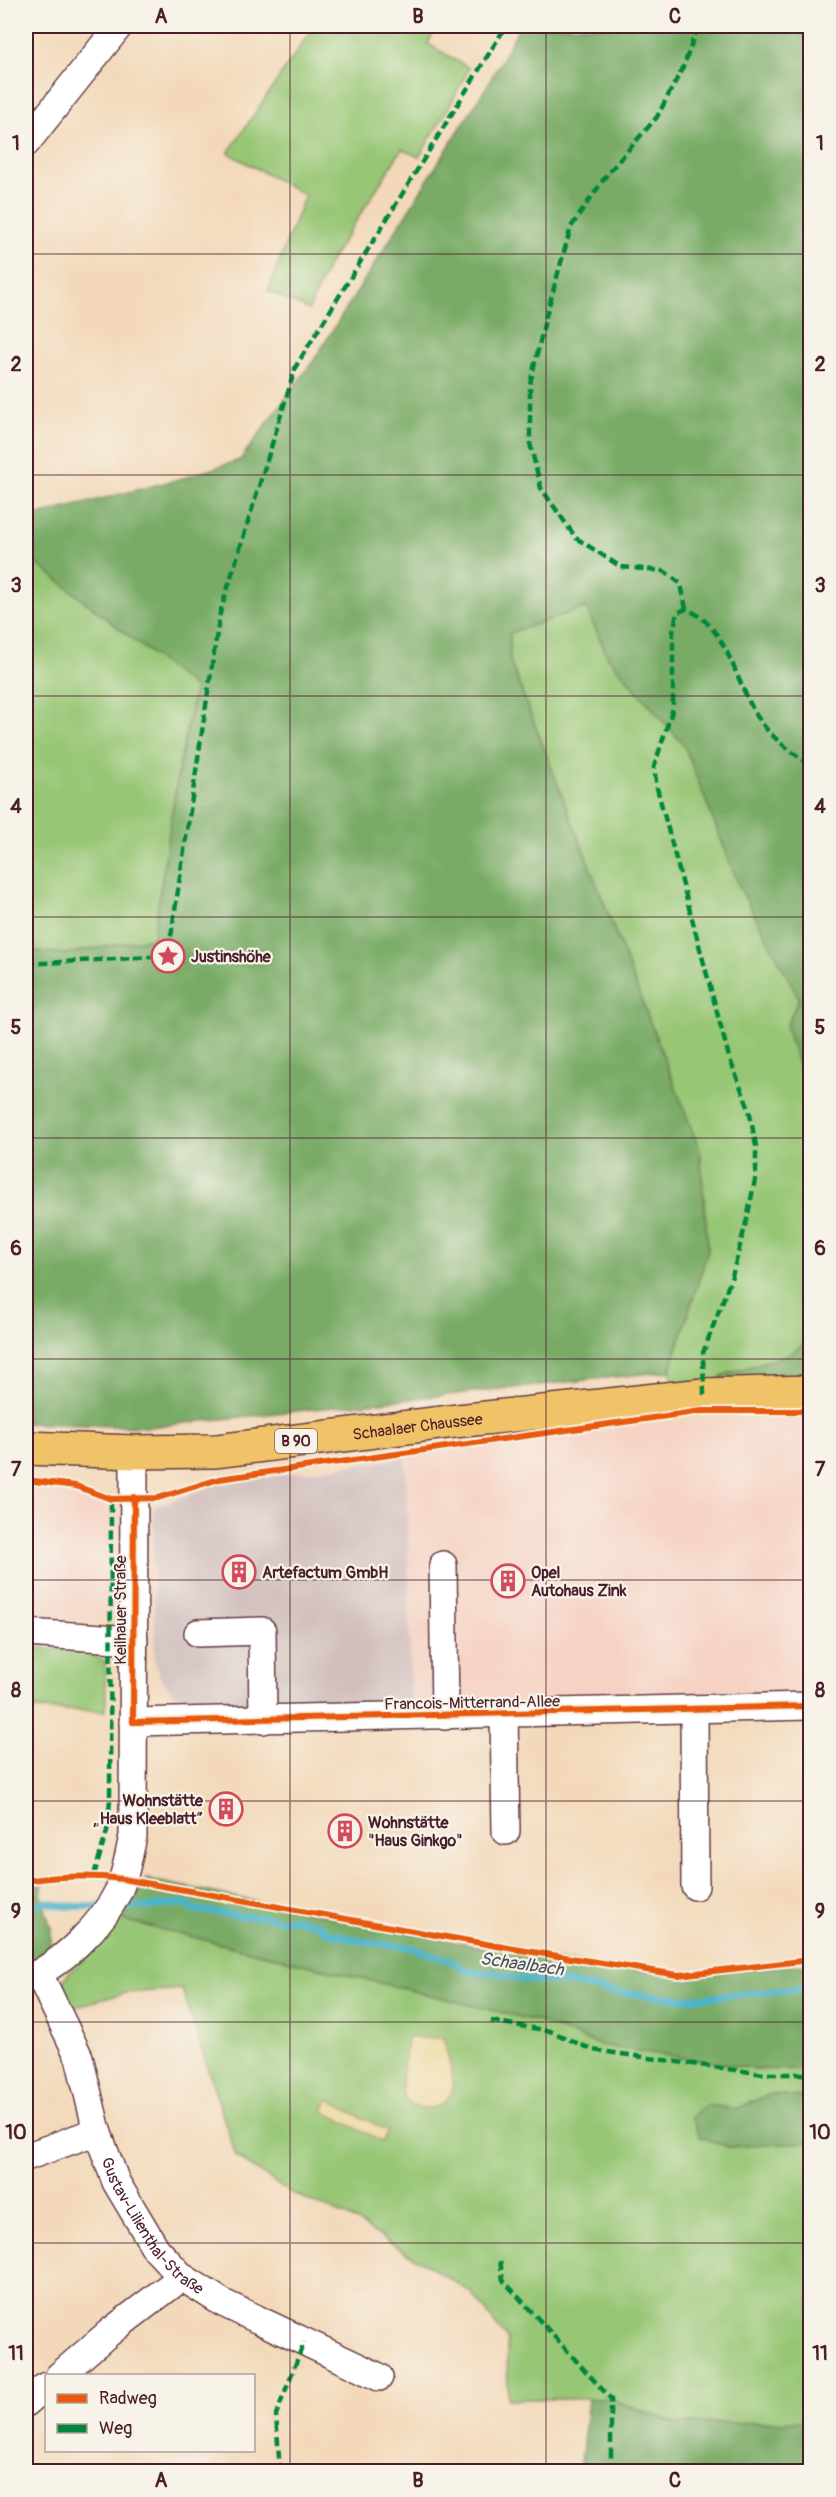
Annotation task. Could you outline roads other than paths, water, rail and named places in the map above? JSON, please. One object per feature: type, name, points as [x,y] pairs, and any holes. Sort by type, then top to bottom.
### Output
[{"type":"main road","name":"Schaalaer Chaussee","points":[[26,1448],[134,1452],[216,1450],[468,1419],[704,1395],[810,1392]]},
{"type":"street","points":[[26,143],[119,26]]},
{"type":"street","name":"Keilhauer Straße","points":[[32,1977],[93,1929],[118,1892],[134,1836],[134,1452]]},
{"type":"street","points":[[443,1565],[445,1716]]},
{"type":"street","points":[[198,1633],[262,1631],[263,1719]]},
{"type":"street","points":[[26,1633],[134,1640]]},
{"type":"street","name":"Francois-Mitterrand-Allee","points":[[134,1722],[810,1706]]},
{"type":"street","points":[[694,1710],[695,1886]]},
{"type":"street","points":[[504,1714],[506,1831]]},
{"type":"street","name":"Gustav-Lilienthal-Straße","points":[[32,1977],[79,2057],[97,2132],[116,2182],[156,2249],[182,2277],[223,2303],[379,2377]]},
{"type":"street","points":[[26,2157],[97,2132]]},
{"type":"street","points":[[61,2374],[110,2332],[182,2277]]},
{"type":"street","points":[[26,2403],[45,2387]]},
{"type":"waterway","name":"Schaalbach","points":[[26,1910],[45,1902],[63,1906],[101,1907]]},
{"type":"waterway","name":"Schaalbach","points":[[118,1907],[151,1907],[183,1903],[195,1910],[252,1917],[265,1916],[277,1920],[295,1919],[320,1925],[326,1932],[360,1941],[409,1947],[451,1961],[470,1972],[496,1973],[516,1979],[569,1983],[614,1992],[687,1999],[810,1988]]},
{"type":"place","name":"Justinshöhe","points":[[168,956]]},
{"type":"place","name":"Artefactum GmbH","points":[[239,1572]]},
{"type":"place","name":"Opel Autohaus Zink","points":[[508,1581]]},
{"type":"place","name":"Wohnstätte „Haus Kleeblatt“","points":[[226,1809]]},
{"type":"place","name":"Wohnstätte \"Haus Ginkgo\"","points":[[345,1831]]}]
